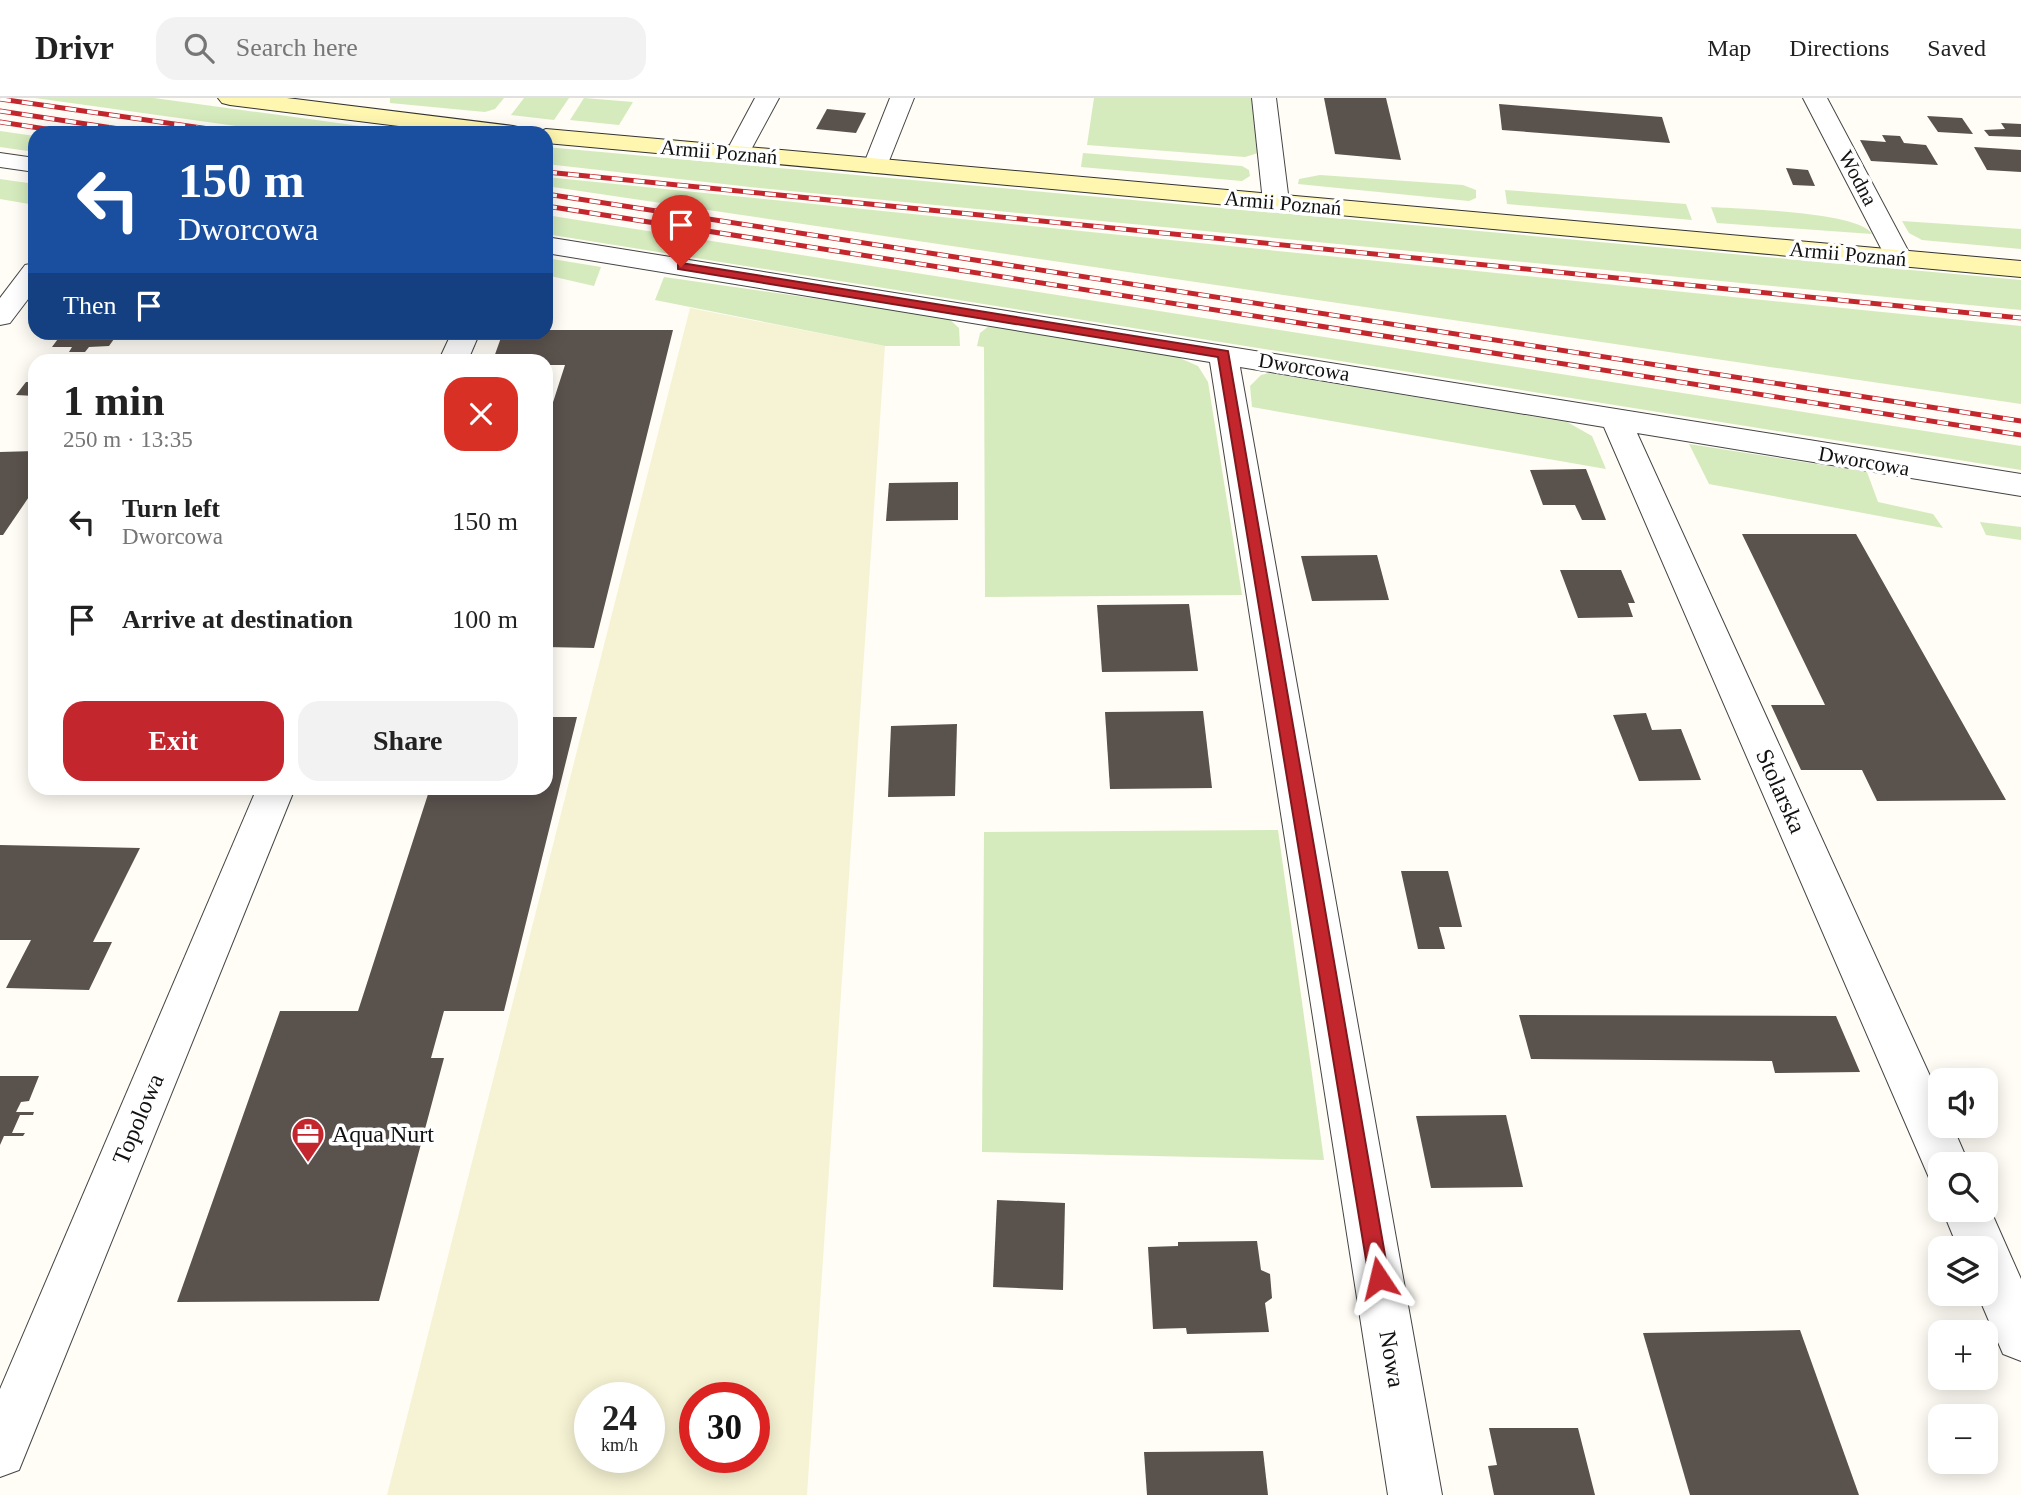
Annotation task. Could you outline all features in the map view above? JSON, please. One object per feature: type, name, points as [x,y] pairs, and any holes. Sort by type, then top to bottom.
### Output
[{"type":"main road","points":[[230,98],[456,126]]},
{"type":"main road","name":"Armii Poznań","points":[[553,137],[2021,269]]},
{"type":"street","points":[[737,154],[767,98]]},
{"type":"street","points":[[876,166],[902,98]]},
{"type":"street","points":[[1264,98],[1276,202]]},
{"type":"street","name":"Wodna","points":[[1815,98],[1899,258]]},
{"type":"street","points":[[0,160],[28,163]]},
{"type":"street","name":"Dworcowa","points":[[553,246],[2021,485]]},
{"type":"street","points":[[0,317],[28,280]]},
{"type":"street","name":"Nowa","points":[[1223,354],[1415,1495]]},
{"type":"street","name":"Stolarska","points":[[1616,419],[1941,1152]]},
{"type":"street","name":"Topolowa","points":[[0,1451],[273,795]]},
{"type":"street","points":[[1998,1283],[2021,1336]]},
{"type":"shaded area","points":[[690,308],[885,346],[807,1495],[387,1495]]},
{"type":"green space","points":[[35,98],[154,98],[360,126],[236,126]]},
{"type":"green space","points":[[390,98],[504,98],[495,109],[485,112],[390,103]]},
{"type":"green space","points":[[524,98],[569,98],[554,120],[511,115]]},
{"type":"green space","points":[[584,98],[633,102],[619,125],[570,120]]},
{"type":"green space","points":[[1094,98],[1254,98],[1258,153],[1245,157],[1087,145]]},
{"type":"green space","points":[[0,131],[28,135],[28,151],[0,147]]},
{"type":"green space","points":[[553,148],[2021,280],[2021,310],[759,188],[553,165]]},
{"type":"green space","points":[[1083,153],[1242,166],[1249,170],[1250,176],[1242,181],[1081,167]]},
{"type":"green space","points":[[1320,175],[1463,185],[1476,190],[1476,198],[1469,201],[1298,184],[1299,179]]},
{"type":"green space","points":[[553,178],[2021,326],[2021,404],[553,187]]},
{"type":"green space","points":[[0,179],[28,183],[28,204],[0,199]]},
{"type":"green space","points":[[1505,190],[1686,204],[1692,220],[1507,204]]},
{"type":"green space","points":[[1711,207],[1823,216],[1863,227],[1872,234],[1717,223]]},
{"type":"green space","points":[[553,216],[2021,446],[2021,470],[553,235]]},
{"type":"green space","points":[[1902,221],[2021,229],[2021,249],[1922,240],[1909,233]]},
{"type":"green space","points":[[553,259],[601,267],[594,286],[553,277]]},
{"type":"green space","points":[[664,277],[948,318],[959,328],[960,346],[885,346],[655,300]]},
{"type":"green space","points":[[989,326],[1175,356],[1198,366],[1208,382],[1242,595],[985,597],[984,347],[977,346],[980,333]]},
{"type":"green space","points":[[1269,373],[1567,422],[1592,436],[1606,469],[1252,407],[1250,386],[1261,375]]},
{"type":"green space","points":[[1689,444],[1867,472],[1878,502],[1933,514],[1943,528],[1709,484]]},
{"type":"green space","points":[[1980,522],[2021,527],[2021,540],[1986,535]]},
{"type":"green space","points":[[1278,830],[1324,1160],[982,1152],[984,832]]},
{"type":"building","points":[[1324,98],[1386,98],[1401,160],[1335,154]]},
{"type":"building","points":[[1499,104],[1662,117],[1670,143],[1502,130]]},
{"type":"building","points":[[827,109],[866,113],[856,133],[816,129]]},
{"type":"building","points":[[1927,116],[1962,118],[1973,134],[1938,132]]},
{"type":"building","points":[[2001,123],[2021,124],[2021,137],[1989,136],[1984,130],[2005,129]]},
{"type":"building","points":[[1882,135],[1900,136],[1904,143],[1926,145],[1938,165],[1871,161],[1860,140],[1886,142]]},
{"type":"building","points":[[1974,147],[2021,150],[2021,172],[1987,170]]},
{"type":"building","points":[[1786,168],[1808,170],[1815,186],[1793,185]]},
{"type":"building","points":[[553,330],[673,330],[594,648],[553,647],[553,402],[565,365],[553,365],[553,354],[495,354],[500,340],[553,340]]},
{"type":"building","points":[[57,340],[113,340],[109,346],[89,347],[85,352],[69,352],[72,347],[52,347]]},
{"type":"building","points":[[26,382],[28,382],[28,396],[16,395]]},
{"type":"building","points":[[28,451],[28,498],[3,535],[0,535],[0,452]]},
{"type":"building","points":[[1586,469],[1606,520],[1582,520],[1575,505],[1543,505],[1530,470]]},
{"type":"building","points":[[958,482],[958,520],[886,521],[889,483]]},
{"type":"building","points":[[1742,534],[1856,534],[2006,800],[1877,801],[1862,770],[1801,770],[1771,705],[1825,705]]},
{"type":"building","points":[[1377,555],[1389,600],[1312,601],[1301,556]]},
{"type":"building","points":[[1560,570],[1621,570],[1635,603],[1628,603],[1633,617],[1578,618]]},
{"type":"building","points":[[1189,604],[1198,671],[1102,672],[1097,605]]},
{"type":"building","points":[[1203,711],[1212,788],[1110,789],[1105,712]]},
{"type":"building","points":[[1646,713],[1652,730],[1681,729],[1701,780],[1639,781],[1613,715]]},
{"type":"building","points":[[553,717],[577,717],[504,1011],[444,1011],[431,1058],[444,1058],[379,1301],[177,1302],[280,1011],[358,1011],[428,795],[553,795]]},
{"type":"building","points":[[957,724],[955,796],[888,797],[891,726]]},
{"type":"building","points":[[0,845],[140,848],[93,942],[112,942],[89,990],[6,988],[31,940],[0,940]]},
{"type":"building","points":[[1401,871],[1448,871],[1462,927],[1439,927],[1445,949],[1418,949]]},
{"type":"building","points":[[1519,1015],[1836,1016],[1860,1072],[1775,1073],[1772,1061],[1531,1059]]},
{"type":"building","points":[[0,1076],[39,1076],[29,1101],[21,1102],[16,1112],[34,1112],[33,1115],[20,1115],[12,1133],[25,1133],[23,1136],[4,1136],[0,1145]]},
{"type":"building","points":[[1506,1115],[1523,1187],[1431,1188],[1416,1116]]},
{"type":"building","points":[[997,1200],[1065,1203],[1063,1290],[993,1287]]},
{"type":"building","points":[[1257,1241],[1261,1270],[1270,1274],[1272,1298],[1265,1303],[1269,1332],[1187,1334],[1186,1328],[1153,1329],[1148,1247],[1178,1246],[1178,1242]]},
{"type":"building","points":[[1800,1330],[1859,1495],[1690,1495],[1643,1333]]},
{"type":"building","points":[[1489,1428],[1578,1428],[1595,1495],[1494,1495],[1488,1466],[1497,1465]]},
{"type":"building","points":[[1263,1451],[1268,1495],[1147,1495],[1144,1452]]},
{"type":"railway","points":[[0,99],[188,126]]},
{"type":"railway","points":[[0,111],[100,126]]},
{"type":"railway","points":[[0,122],[28,126]]},
{"type":"railway","points":[[553,173],[2021,318]]},
{"type":"railway","points":[[553,195],[2021,421]]},
{"type":"railway","points":[[553,207],[2021,435]]},
{"type":"place","name":"Aqua Nurt","points":[[308,1164]]},
{"type":"route","points":[[681,267],[1223,354],[1379,1278]]}]
